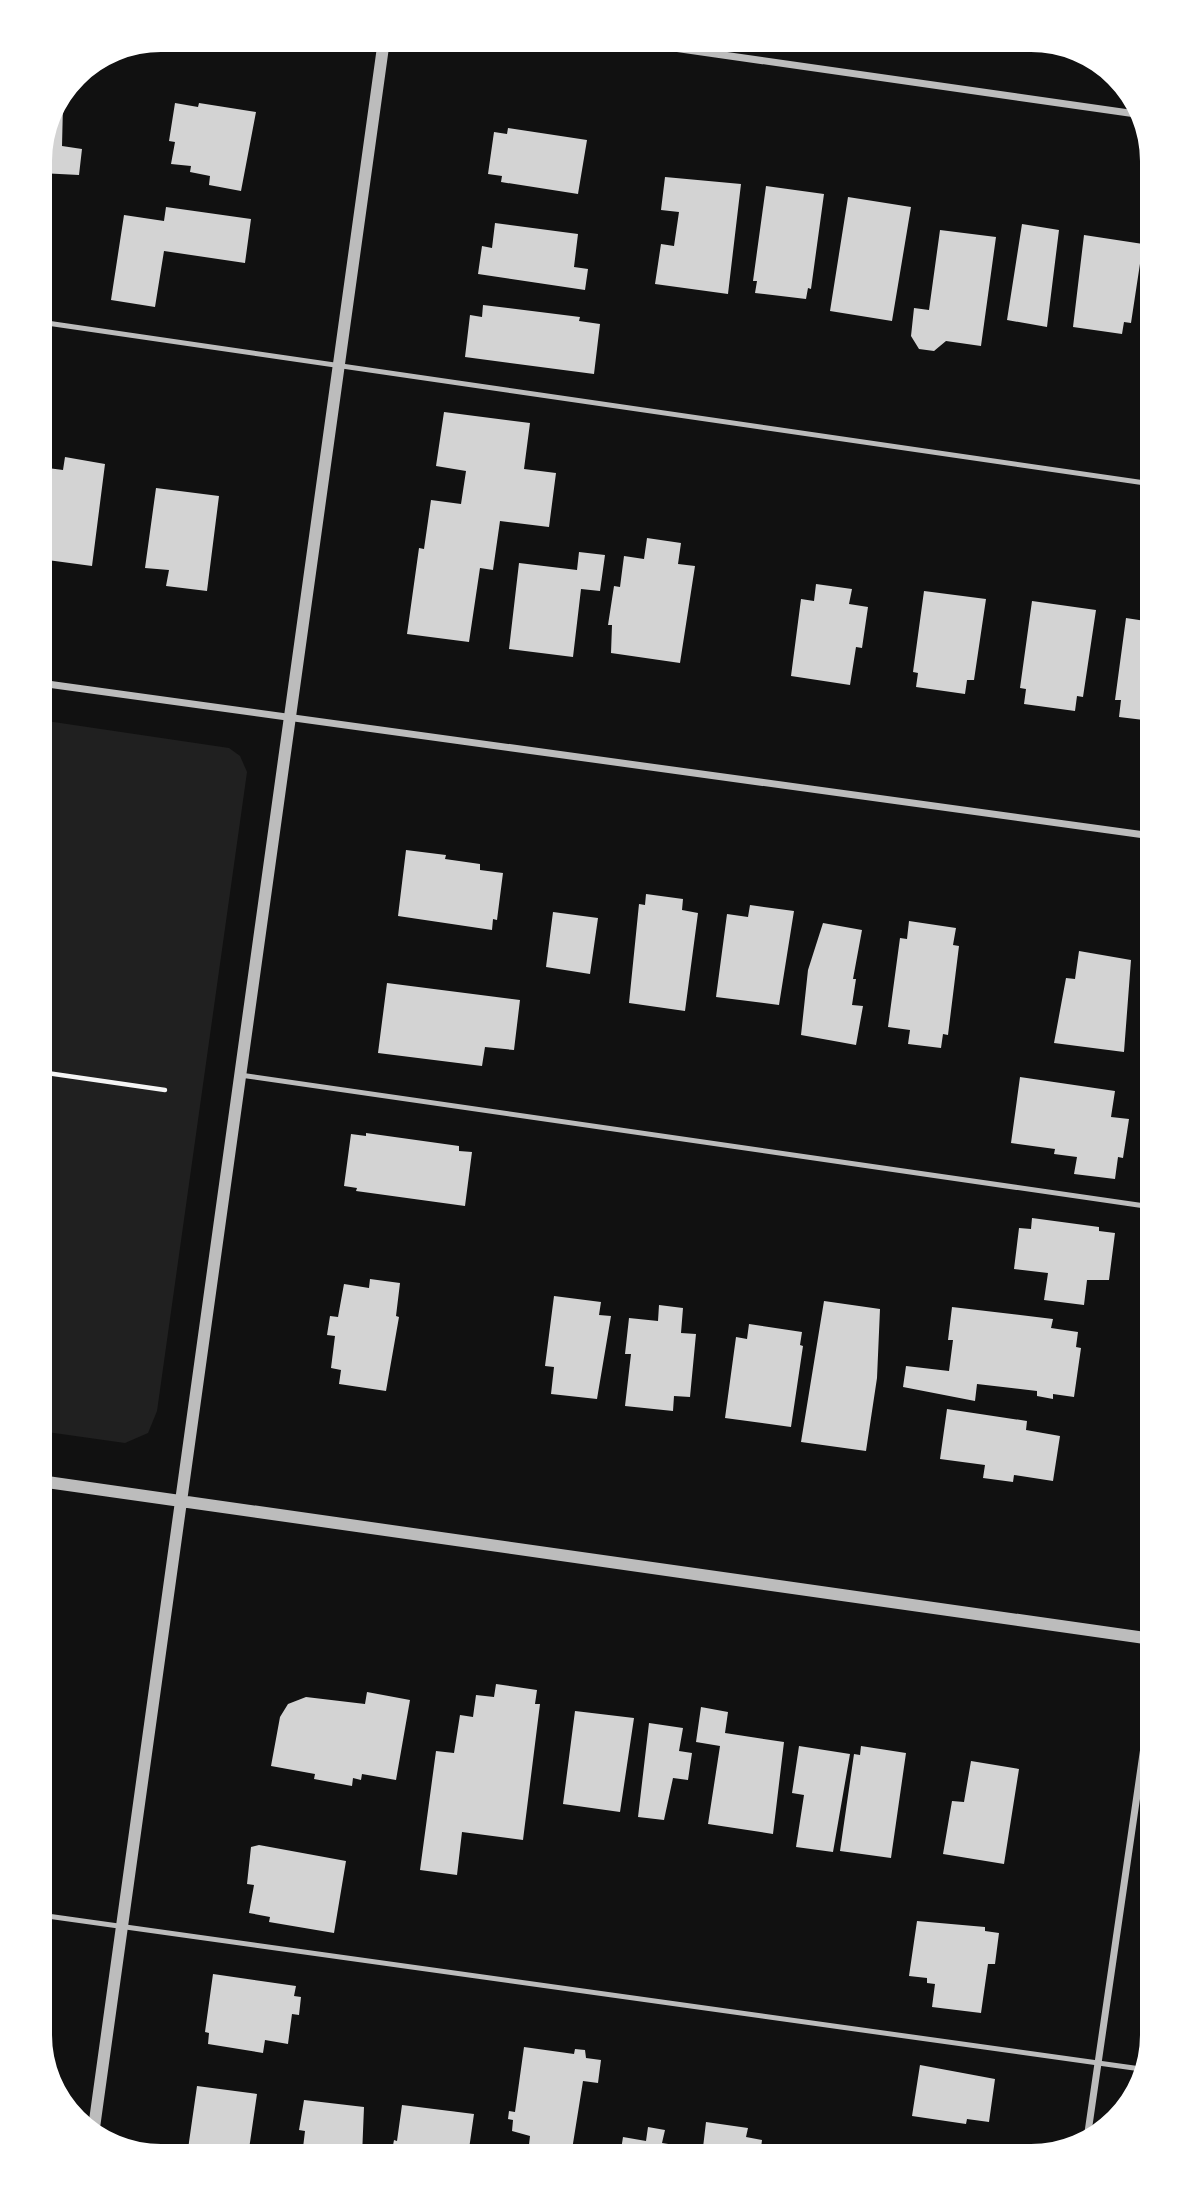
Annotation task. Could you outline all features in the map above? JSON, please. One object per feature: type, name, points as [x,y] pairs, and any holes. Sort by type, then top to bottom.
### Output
[{"type":"street","points":[[95,2120],[382,52]]},
{"type":"street","points":[[706,53],[1128,114]]},
{"type":"street","points":[[53,685],[1140,834]]},
{"type":"street","points":[[52,1483],[1140,1637]]},
{"type":"street","points":[[1089,2126],[1140,1774]]},
{"type":"lane","points":[[53,324],[1140,482]]},
{"type":"lane","points":[[240,1075],[1140,1205]]},
{"type":"lane","points":[[52,1917],[1134,2069]]},
{"type":"path","points":[[53,1074],[165,1090]]},
{"type":"shaded area","points":[[53,722],[229,748],[240,756],[247,772],[157,1411],[148,1433],[125,1443],[52,1433]]},
{"type":"building","points":[[175,103],[198,107],[199,103],[256,112],[241,191],[209,185],[210,176],[190,172],[191,166],[171,164],[175,142],[169,141]]},
{"type":"building","points":[[63,116],[62,146],[82,149],[79,175],[53,174],[56,133]]},
{"type":"building","points":[[508,128],[587,140],[578,194],[501,182],[502,176],[488,174],[494,132],[507,134]]},
{"type":"building","points":[[665,177],[741,184],[728,294],[655,284],[661,244],[674,246],[679,212],[661,210]]},
{"type":"building","points":[[766,186],[824,194],[811,289],[808,288],[806,299],[755,293],[757,281],[753,281]]},
{"type":"building","points":[[848,197],[911,207],[892,321],[830,311]]},
{"type":"building","points":[[166,207],[251,219],[245,263],[164,251],[155,307],[111,300],[124,215],[164,221]]},
{"type":"building","points":[[495,223],[578,234],[574,267],[588,269],[585,290],[478,274],[482,246],[492,248]]},
{"type":"building","points":[[1022,224],[1059,230],[1047,327],[1007,320]]},
{"type":"building","points":[[940,230],[996,237],[981,346],[946,341],[934,351],[919,349],[911,336],[914,308],[929,310]]},
{"type":"building","points":[[1084,235],[1140,244],[1140,264],[1131,323],[1124,322],[1122,334],[1073,327]]},
{"type":"building","points":[[483,305],[580,317],[579,321],[600,324],[594,374],[465,357],[470,315],[482,317]]},
{"type":"building","points":[[444,412],[530,423],[524,469],[556,473],[549,527],[500,521],[493,570],[480,568],[469,642],[407,634],[419,548],[424,549],[431,500],[461,504],[466,471],[436,466]]},
{"type":"building","points":[[65,457],[105,464],[92,566],[53,561],[53,469],[63,470]]},
{"type":"building","points":[[156,488],[219,496],[207,591],[166,586],[169,570],[145,568]]},
{"type":"building","points":[[647,538],[681,543],[678,564],[695,566],[680,663],[611,653],[612,625],[608,625],[614,586],[620,587],[624,556],[644,559]]},
{"type":"building","points":[[579,552],[605,555],[600,591],[581,589],[573,657],[509,649],[519,563],[577,570]]},
{"type":"building","points":[[816,584],[852,589],[849,604],[868,607],[862,648],[856,647],[850,685],[791,676],[801,599],[814,601]]},
{"type":"building","points":[[924,591],[986,599],[974,680],[967,680],[965,694],[916,687],[918,673],[913,672]]},
{"type":"building","points":[[1032,601],[1096,610],[1083,697],[1077,696],[1075,711],[1024,704],[1026,689],[1020,688]]},
{"type":"building","points":[[1126,618],[1140,620],[1140,720],[1119,717],[1121,700],[1115,700]]},
{"type":"building","points":[[406,850],[446,855],[445,859],[480,864],[480,870],[503,873],[497,920],[493,919],[492,930],[398,916]]},
{"type":"building","points":[[646,894],[683,899],[682,910],[698,913],[685,1011],[629,1003],[639,904],[645,905]]},
{"type":"building","points":[[750,905],[794,911],[779,1005],[716,997],[727,914],[748,917]]},
{"type":"building","points":[[553,912],[598,918],[590,974],[546,967]]},
{"type":"building","points":[[909,921],[956,928],[953,945],[959,946],[948,1035],[943,1034],[941,1048],[908,1044],[910,1030],[888,1027],[900,938],[907,939]]},
{"type":"building","points":[[823,923],[862,930],[853,979],[856,979],[852,1005],[863,1006],[856,1045],[801,1035],[808,970]]},
{"type":"building","points":[[1079,951],[1131,960],[1124,1052],[1054,1043],[1066,978],[1075,979]]},
{"type":"building","points":[[387,983],[520,1000],[514,1050],[485,1047],[482,1066],[378,1053]]},
{"type":"building","points":[[1020,1077],[1115,1091],[1111,1117],[1129,1119],[1123,1158],[1118,1157],[1115,1179],[1074,1174],[1077,1157],[1054,1154],[1055,1149],[1011,1143]]},
{"type":"building","points":[[366,1133],[459,1146],[459,1151],[472,1152],[465,1206],[356,1191],[357,1188],[344,1186],[351,1134],[366,1136]]},
{"type":"building","points":[[1032,1218],[1099,1227],[1099,1231],[1115,1233],[1109,1280],[1087,1280],[1084,1305],[1044,1300],[1048,1273],[1014,1269],[1019,1228],[1031,1229]]},
{"type":"building","points":[[370,1279],[400,1283],[396,1316],[399,1317],[386,1391],[339,1384],[341,1370],[331,1368],[335,1336],[327,1335],[330,1316],[338,1317],[344,1284],[369,1288]]},
{"type":"building","points":[[554,1296],[601,1302],[599,1315],[611,1316],[597,1399],[551,1394],[554,1367],[545,1366]]},
{"type":"building","points":[[824,1301],[880,1309],[877,1378],[866,1451],[801,1442]]},
{"type":"building","points":[[659,1305],[683,1308],[681,1333],[696,1334],[690,1397],[674,1396],[673,1411],[625,1406],[631,1354],[625,1354],[629,1318],[658,1321]]},
{"type":"building","points":[[952,1307],[1053,1319],[1051,1328],[1078,1332],[1076,1347],[1081,1348],[1074,1397],[1053,1394],[1053,1399],[1037,1396],[1037,1391],[977,1384],[975,1401],[903,1387],[906,1366],[949,1371],[953,1340],[948,1340]]},
{"type":"building","points":[[749,1324],[802,1332],[800,1345],[803,1346],[791,1427],[725,1418],[736,1337],[747,1339]]},
{"type":"building","points":[[947,1409],[1027,1421],[1026,1430],[1060,1436],[1053,1481],[1014,1475],[1013,1482],[983,1478],[985,1465],[940,1459]]},
{"type":"building","points":[[496,1684],[537,1690],[535,1704],[540,1704],[523,1840],[462,1832],[457,1875],[420,1870],[436,1751],[454,1753],[460,1715],[473,1717],[476,1695],[494,1697]]},
{"type":"building","points":[[367,1692],[410,1700],[396,1780],[362,1774],[361,1780],[353,1778],[352,1786],[314,1779],[315,1774],[271,1766],[280,1717],[288,1704],[306,1697],[365,1704]]},
{"type":"building","points":[[701,1707],[728,1712],[725,1733],[784,1742],[773,1834],[708,1824],[720,1746],[696,1742]]},
{"type":"building","points":[[575,1711],[634,1718],[620,1812],[563,1804]]},
{"type":"building","points":[[649,1723],[683,1728],[679,1751],[692,1753],[688,1780],[673,1778],[664,1820],[638,1817]]},
{"type":"building","points":[[799,1746],[850,1754],[833,1852],[796,1847],[804,1795],[792,1793]]},
{"type":"building","points":[[861,1746],[906,1753],[891,1858],[840,1851],[854,1754],[860,1755]]},
{"type":"building","points":[[971,1761],[1019,1769],[1004,1864],[943,1854],[952,1801],[964,1802]]},
{"type":"building","points":[[259,1845],[346,1861],[334,1933],[269,1922],[270,1917],[249,1913],[254,1885],[247,1884],[251,1847]]},
{"type":"building","points":[[917,1921],[985,1927],[985,1931],[999,1933],[995,1964],[988,1964],[981,2013],[932,2007],[935,1984],[927,1983],[927,1978],[909,1976]]},
{"type":"building","points":[[213,1974],[296,1986],[294,1996],[301,1997],[299,2015],[292,2014],[288,2044],[265,2040],[263,2053],[208,2044],[209,2033],[205,2032]]},
{"type":"building","points":[[524,2047],[574,2054],[575,2049],[585,2050],[586,2058],[601,2060],[598,2083],[583,2081],[573,2143],[529,2143],[530,2136],[512,2131],[513,2120],[508,2119],[509,2111],[515,2112]]},
{"type":"building","points":[[920,2065],[995,2079],[989,2122],[967,2119],[966,2124],[912,2116]]},
{"type":"building","points":[[197,2086],[257,2094],[250,2143],[189,2143]]},
{"type":"building","points":[[304,2100],[364,2107],[363,2143],[304,2143],[305,2131],[299,2130]]},
{"type":"building","points":[[402,2105],[474,2114],[470,2143],[393,2143],[394,2140],[397,2141]]},
{"type":"building","points":[[706,2122],[748,2128],[746,2137],[762,2140],[762,2144],[703,2144]]},
{"type":"building","points":[[648,2127],[665,2130],[662,2143],[666,2144],[622,2144],[623,2137],[646,2141]]}]
